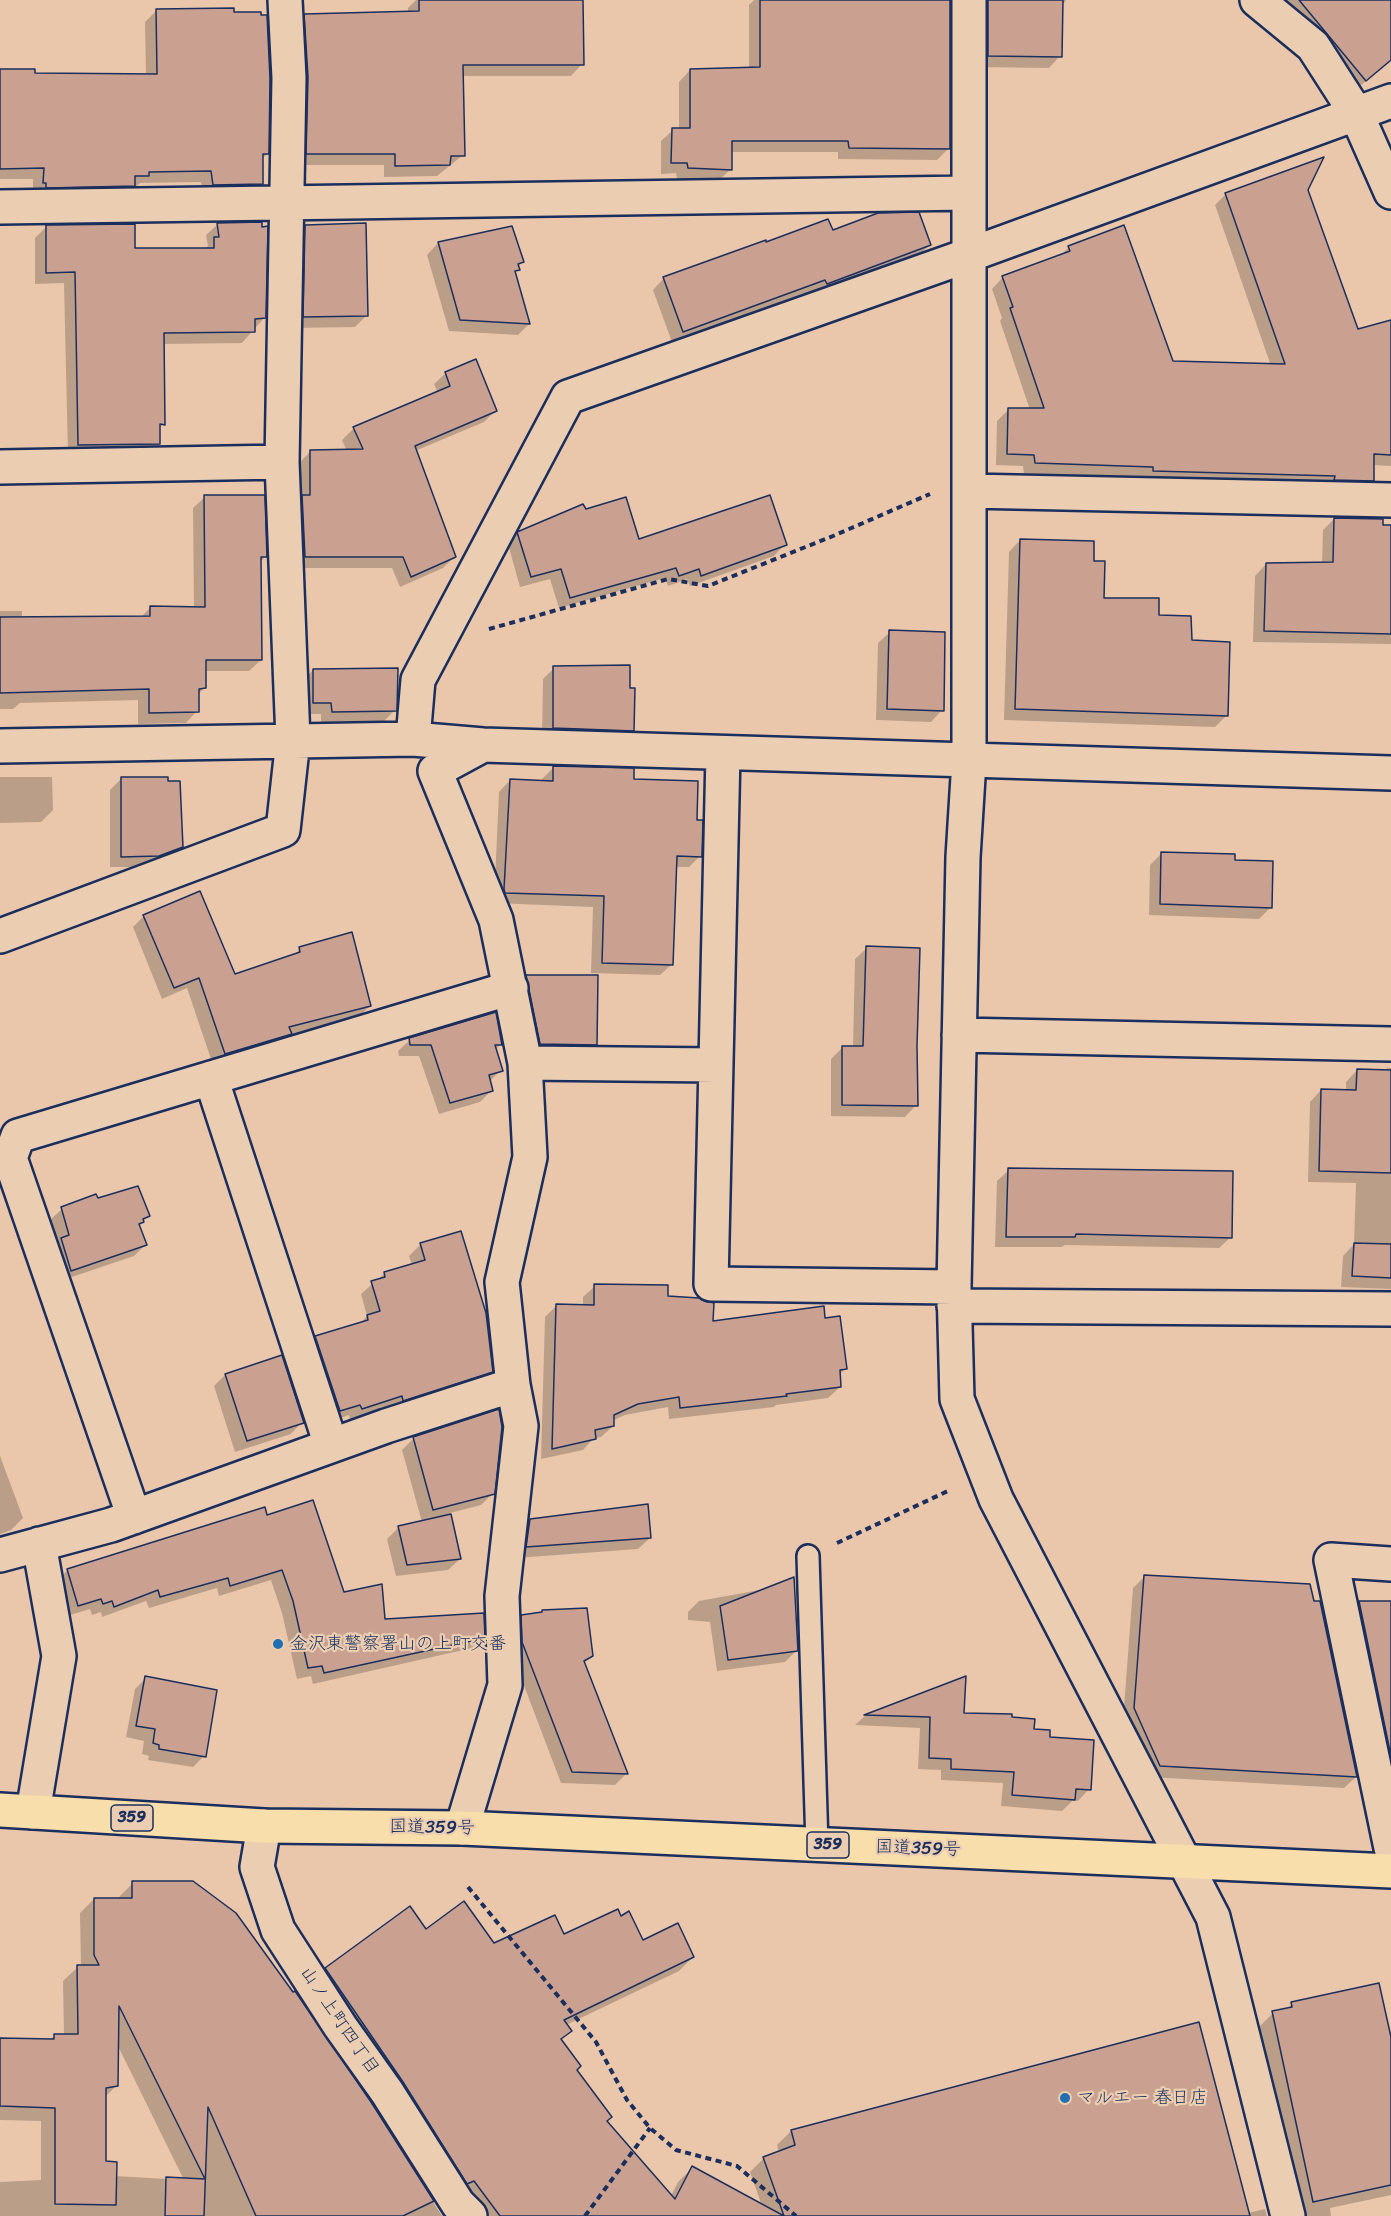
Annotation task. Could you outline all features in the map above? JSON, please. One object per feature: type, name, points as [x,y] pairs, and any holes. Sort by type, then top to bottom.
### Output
[{"type":"highway","name":"359","points":[[0,1810],[264,1826]]},
{"type":"highway","name":"国道359号","points":[[264,1826],[462,1828],[1391,1871]]},
{"type":"street","points":[[0,936],[283,830],[293,740],[282,462],[289,78],[285,0]]},
{"type":"street","points":[[969,0],[969,761],[963,857],[954,1297],[957,1399],[996,1499],[1213,1917],[1288,2216]]},
{"type":"street","points":[[1257,0],[1313,46],[1356,113],[1391,192]]},
{"type":"street","points":[[413,739],[418,680],[568,397],[969,255],[1391,101]]},
{"type":"street","points":[[0,207],[969,193]]},
{"type":"street","points":[[0,467],[282,462]]},
{"type":"street","points":[[969,484],[1391,500]]},
{"type":"street","points":[[0,746],[413,739],[483,745],[1391,773]]},
{"type":"street","points":[[462,1828],[505,1685],[502,1596],[521,1426],[513,1385],[502,1282],[530,1157],[525,1063],[496,920],[435,771],[483,745]]},
{"type":"street","points":[[723,753],[711,1284],[954,1297],[1391,1309]]},
{"type":"street","points":[[134,1517],[10,1158],[18,1136],[510,988]]},
{"type":"street","points":[[959,1035],[1391,1044]]},
{"type":"street","points":[[525,1063],[716,1065]]},
{"type":"street","points":[[211,1078],[332,1445]]},
{"type":"street","points":[[0,1555],[111,1526],[386,1426],[513,1385]]},
{"type":"street","points":[[33,1812],[59,1656],[39,1544]]},
{"type":"street","points":[[1391,1564],[1331,1560],[1391,1848]]},
{"type":"street","name":"山ノ上町四丁目","points":[[264,1826],[257,1867],[278,1930],[464,2210]]},
{"type":"lane","points":[[808,1556],[817,1845]]},
{"type":"path","points":[[437,644],[668,579],[708,586],[969,484]]},
{"type":"path","points":[[808,1556],[986,1473]]},
{"type":"path","points":[[468,1887],[596,2042],[627,2100],[650,2128],[676,2150],[737,2166],[796,2216]]},
{"type":"path","points":[[585,2216],[650,2128]]},
{"type":"building","points":[[419,0],[583,0],[584,65],[463,65],[465,156],[451,156],[450,165],[395,166],[395,154],[306,154],[308,77],[304,14],[419,11]]},
{"type":"building","points":[[760,0],[950,0],[950,149],[849,148],[848,141],[732,141],[732,170],[688,168],[687,163],[671,163],[672,128],[690,128],[690,69],[760,67]]},
{"type":"building","points":[[988,0],[1063,0],[1062,57],[988,56]]},
{"type":"building","points":[[1299,0],[1391,0],[1391,60],[1366,81]]},
{"type":"building","points":[[234,8],[234,12],[261,12],[261,15],[267,15],[270,78],[269,154],[263,154],[263,184],[213,185],[211,171],[149,172],[149,176],[135,176],[135,186],[46,188],[46,183],[43,183],[44,168],[0,169],[0,69],[35,69],[35,73],[157,74],[156,9]]},
{"type":"building","points":[[1324,157],[1308,190],[1358,329],[1391,320],[1391,455],[1374,454],[1374,481],[1334,480],[1335,476],[1153,471],[1153,467],[1035,463],[1034,455],[1007,454],[1008,408],[1044,408],[1010,308],[1013,307],[1002,276],[1070,251],[1068,246],[1124,225],[1173,361],[1285,364],[1225,193]]},
{"type":"building","points":[[919,212],[931,245],[827,284],[825,280],[683,332],[663,277],[828,219],[833,230],[878,213]]},
{"type":"building","points":[[262,222],[262,227],[268,226],[266,318],[255,319],[255,332],[164,333],[165,425],[160,424],[160,444],[78,445],[75,272],[46,273],[46,225],[135,224],[135,248],[214,248],[214,237],[219,237],[217,223]]},
{"type":"building","points":[[366,223],[368,316],[303,317],[305,225]]},
{"type":"building","points":[[512,226],[524,262],[518,264],[520,270],[515,271],[530,324],[460,320],[438,242]]},
{"type":"building","points":[[476,359],[497,411],[415,446],[456,557],[411,577],[403,557],[305,557],[302,495],[310,495],[310,450],[363,449],[353,427],[450,386],[445,372]]},
{"type":"building","points":[[204,495],[265,495],[267,557],[261,557],[262,660],[206,660],[206,688],[199,689],[199,712],[149,713],[149,689],[0,693],[0,617],[150,616],[150,606],[205,607]]},
{"type":"building","points":[[770,495],[787,545],[701,576],[699,569],[679,576],[676,568],[570,598],[561,569],[531,577],[517,532],[583,504],[586,509],[626,497],[639,539]]},
{"type":"building","points":[[1334,518],[1383,519],[1383,525],[1391,525],[1391,634],[1264,631],[1266,563],[1333,562]]},
{"type":"building","points":[[1020,539],[1094,541],[1094,561],[1105,561],[1104,598],[1159,598],[1159,615],[1191,616],[1192,640],[1230,642],[1228,716],[1015,709]]},
{"type":"building","points":[[889,630],[945,632],[944,711],[887,709]]},
{"type":"building","points":[[630,665],[630,688],[635,688],[634,731],[553,728],[553,666]]},
{"type":"building","points":[[398,668],[397,711],[332,712],[331,703],[313,703],[313,669]]},
{"type":"building","points":[[553,766],[634,768],[634,779],[698,781],[697,820],[703,820],[702,857],[677,856],[673,965],[602,963],[604,896],[505,893],[510,779],[553,781]]},
{"type":"building","points":[[121,777],[168,777],[168,781],[180,781],[183,847],[159,856],[121,857]]},
{"type":"building","points":[[1161,852],[1235,854],[1235,860],[1273,861],[1272,908],[1160,904]]},
{"type":"building","points":[[200,891],[235,974],[300,952],[299,947],[352,932],[371,1006],[289,1027],[292,1034],[225,1054],[199,978],[174,988],[143,915]]},
{"type":"building","points":[[866,946],[920,948],[918,1106],[842,1105],[842,1046],[863,1046]]},
{"type":"building","points":[[526,975],[598,975],[597,1045],[540,1044]]},
{"type":"building","points":[[496,1012],[502,1045],[495,1045],[503,1071],[489,1075],[493,1091],[450,1103],[431,1045],[410,1045],[409,1038]]},
{"type":"building","points":[[1357,1069],[1391,1070],[1391,1173],[1319,1171],[1321,1089],[1356,1090]]},
{"type":"building","points":[[1008,1168],[1233,1171],[1232,1238],[1076,1234],[1075,1237],[1006,1237]]},
{"type":"building","points":[[138,1186],[150,1216],[139,1224],[147,1245],[71,1271],[61,1238],[69,1235],[61,1207],[96,1194],[98,1198]]},
{"type":"building","points":[[461,1231],[486,1313],[493,1372],[403,1401],[402,1396],[362,1409],[360,1405],[340,1411],[315,1336],[368,1320],[367,1315],[380,1311],[371,1281],[385,1277],[384,1272],[425,1260],[420,1243]]},
{"type":"building","points":[[1354,1243],[1391,1244],[1391,1278],[1352,1276]]},
{"type":"building","points":[[594,1284],[668,1285],[668,1296],[699,1298],[714,1303],[713,1321],[824,1306],[825,1318],[840,1316],[847,1369],[840,1370],[841,1387],[786,1394],[787,1396],[680,1408],[679,1397],[638,1404],[614,1415],[614,1426],[595,1430],[596,1439],[552,1449],[556,1304],[594,1305]]},
{"type":"building","points":[[282,1355],[304,1423],[247,1441],[225,1374]]},
{"type":"building","points":[[499,1409],[502,1427],[495,1494],[433,1510],[413,1437]]},
{"type":"building","points":[[313,1500],[344,1592],[382,1584],[385,1619],[484,1613],[485,1638],[324,1673],[322,1666],[308,1668],[293,1601],[282,1570],[230,1586],[228,1578],[160,1597],[158,1590],[114,1607],[112,1601],[103,1604],[101,1599],[78,1606],[67,1569],[265,1507],[267,1515]]},
{"type":"building","points":[[648,1504],[651,1538],[526,1547],[530,1519]]},
{"type":"building","points":[[451,1514],[461,1559],[407,1565],[398,1526]]},
{"type":"building","points":[[1144,1575],[1310,1584],[1314,1601],[1320,1601],[1357,1777],[1160,1766],[1134,1708]]},
{"type":"building","points":[[794,1577],[798,1651],[728,1660],[720,1606]]},
{"type":"building","points":[[1359,1601],[1391,1601],[1391,1756]]},
{"type":"building","points":[[587,1608],[593,1656],[584,1661],[628,1774],[572,1772],[522,1642],[521,1615],[542,1612],[542,1610]]},
{"type":"building","points":[[145,1676],[217,1690],[206,1757],[159,1749],[159,1745],[153,1743],[155,1729],[136,1726]]},
{"type":"building","points":[[966,1676],[964,1713],[1012,1714],[1012,1717],[1035,1719],[1034,1729],[1050,1730],[1050,1737],[1094,1740],[1091,1790],[1076,1789],[1075,1800],[1012,1795],[1014,1772],[951,1769],[951,1759],[929,1758],[930,1717],[864,1715]]},
{"type":"building","points":[[132,1881],[193,1881],[236,1913],[293,1992],[295,1991],[371,2102],[434,2201],[403,2216],[256,2216],[208,2107],[204,2216],[165,2216],[166,2177],[205,2179],[119,2006],[118,2086],[106,2088],[106,2161],[117,2162],[116,2205],[55,2204],[55,2108],[0,2106],[0,2038],[54,2039],[54,2034],[78,2034],[77,1965],[99,1965],[94,1955],[94,1898],[132,1898]]},
{"type":"building","points":[[464,1901],[494,1943],[555,1915],[564,1934],[618,1909],[621,1916],[629,1911],[643,1940],[678,1923],[694,1957],[564,2020],[572,2031],[561,2039],[581,2066],[577,2070],[612,2117],[607,2121],[675,2199],[692,2166],[784,2216],[500,2216],[474,2181],[467,2184],[403,2082],[325,1968],[410,1906],[426,1929]]},
{"type":"building","points":[[1379,1983],[1391,2037],[1391,2185],[1313,2202],[1272,2011],[1292,2007],[1291,2002]]},
{"type":"building","name":"マルエー 春日店","points":[[1199,2022],[1250,2216],[784,2216],[763,2157],[795,2145],[791,2130]]},
{"type":"place","name":"金沢東警察署山の上町交番","points":[[278,1644]]},
{"type":"place","name":"マルエー 春日店","points":[[1065,2098]]}]
